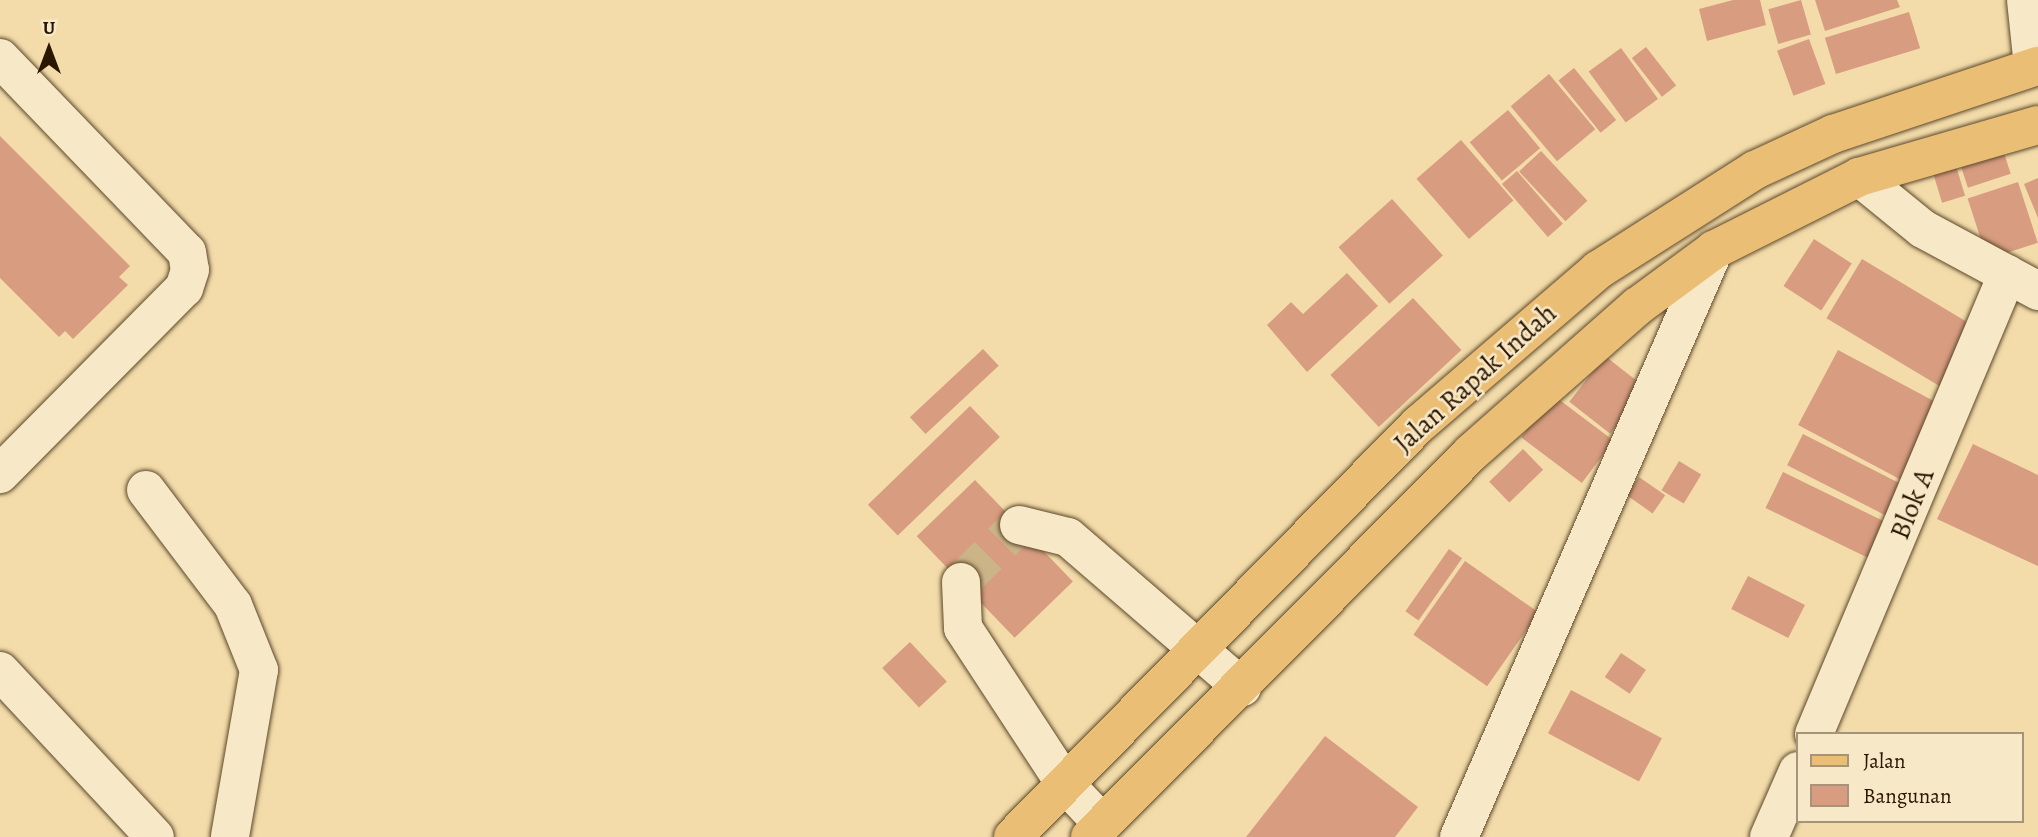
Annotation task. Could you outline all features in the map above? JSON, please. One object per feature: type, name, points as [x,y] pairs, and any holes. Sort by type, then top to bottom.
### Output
[{"type":"main road","name":"Jalan Rapak Indah","points":[[1013,837],[1418,425],[1598,270],[1755,170],[1833,134],[2035,67]]},
{"type":"main road","name":"Jalan Rapak Indah","points":[[1097,831],[1471,453],[1638,306],[1714,250],[1859,177],[2038,125]]},
{"type":"street","points":[[2026,0],[2035,67]]},
{"type":"street","points":[[0,58],[187,252],[190,270],[184,288],[0,474]]},
{"type":"street","points":[[1859,177],[1923,229],[2022,282]]},
{"type":"street","points":[[1459,837],[1714,250]]},
{"type":"street","name":"Blok A","points":[[1815,732],[2022,282]]},
{"type":"street","points":[[146,490],[233,605],[259,670],[230,837]]},
{"type":"street","points":[[1019,526],[1068,537],[1195,651],[1242,687]]},
{"type":"street","points":[[961,582],[963,628],[1097,831]]},
{"type":"street","points":[[0,671],[155,837]]},
{"type":"street","points":[[1769,837],[1797,773]]},
{"type":"building","points":[[1733,0],[1760,0],[1766,25],[1707,41],[1699,9]]},
{"type":"building","points":[[1801,0],[1811,35],[1778,44],[1768,9]]},
{"type":"building","points":[[1815,0],[1897,0],[1900,7],[1825,31]]},
{"type":"building","points":[[1909,12],[1920,48],[1836,74],[1825,38]]},
{"type":"building","points":[[1809,39],[1825,84],[1793,96],[1777,51]]},
{"type":"building","points":[[1646,47],[1676,86],[1662,97],[1632,58]]},
{"type":"building","points":[[1621,48],[1658,99],[1626,122],[1589,72]]},
{"type":"building","points":[[1574,68],[1616,120],[1601,133],[1558,81]]},
{"type":"building","points":[[1549,74],[1595,129],[1557,161],[1511,106]]},
{"type":"building","points":[[1508,110],[1540,148],[1502,180],[1470,142]]},
{"type":"building","points":[[0,136],[130,266],[119,277],[128,285],[73,339],[65,331],[59,337],[0,278]]},
{"type":"building","points":[[1461,140],[1513,200],[1469,239],[1416,179]]},
{"type":"building","points":[[2003,150],[2011,174],[1968,188],[1960,164]]},
{"type":"building","points":[[1541,151],[1587,201],[1565,221],[1519,171]]},
{"type":"building","points":[[1956,166],[1965,196],[1942,203],[1933,173]]},
{"type":"building","points":[[1517,171],[1563,224],[1548,237],[1502,184]]},
{"type":"building","points":[[2038,178],[2038,218],[2024,184]]},
{"type":"building","points":[[2018,182],[2038,243],[1987,259],[1968,198]]},
{"type":"building","points":[[1392,199],[1443,255],[1389,304],[1338,247]]},
{"type":"building","points":[[1814,239],[1852,264],[1821,310],[1784,286]]},
{"type":"building","points":[[1862,259],[1981,331],[1946,390],[1826,318]]},
{"type":"building","points":[[1347,273],[1378,306],[1307,372],[1267,325],[1291,302],[1303,314]]},
{"type":"building","points":[[1413,298],[1461,350],[1379,427],[1330,375]]},
{"type":"building","points":[[983,349],[999,366],[926,434],[910,417]]},
{"type":"building","points":[[1838,350],[1941,405],[1901,480],[1798,425]]},
{"type":"building","points":[[1605,356],[1646,388],[1610,434],[1569,402]]},
{"type":"building","points":[[1553,395],[1614,441],[1582,483],[1521,437]]},
{"type":"building","points":[[970,406],[1000,437],[898,536],[868,505]]},
{"type":"building","points":[[1803,434],[1905,486],[1890,517],[1787,465]]},
{"type":"building","points":[[1973,444],[2038,475],[2038,566],[1937,519]]},
{"type":"building","points":[[1523,449],[1543,470],[1509,503],[1489,482]]},
{"type":"building","points":[[1679,461],[1701,474],[1684,504],[1661,490]]},
{"type":"building","points":[[1783,472],[1890,524],[1872,560],[1765,508]]},
{"type":"building","points":[[1639,477],[1665,495],[1653,513],[1626,495]]},
{"type":"building","points":[[975,480],[1073,581],[1015,638],[917,536]]},
{"type":"building","points":[[1449,549],[1462,558],[1419,620],[1405,611]]},
{"type":"building","points":[[1465,561],[1539,613],[1487,686],[1413,635]]},
{"type":"building","points":[[1748,576],[1805,605],[1788,638],[1731,609]]},
{"type":"building","points":[[910,642],[947,681],[919,707],[882,668]]},
{"type":"building","points":[[1621,653],[1646,670],[1630,694],[1605,677]]},
{"type":"building","points":[[1571,690],[1662,738],[1639,782],[1548,733]]},
{"type":"building","points":[[1325,736],[1418,807],[1395,837],[1246,837]]},
{"type":"tunnel","points":[[961,582],[1019,525]]}]
